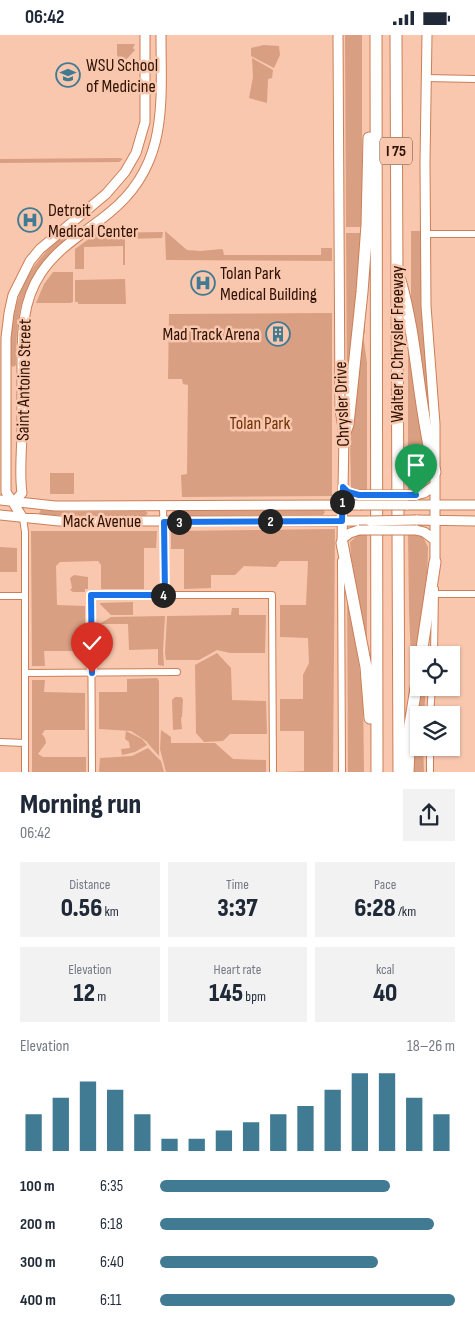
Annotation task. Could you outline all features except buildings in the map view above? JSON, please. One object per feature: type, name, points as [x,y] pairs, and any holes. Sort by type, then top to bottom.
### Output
[{"type":"highway","name":"Walter P. Chrysler Freeway","points":[[376,35],[376,772]]},
{"type":"highway","name":"Walter P. Chrysler Freeway","points":[[396,35],[399,772]]},
{"type":"highway","points":[[344,435],[348,424],[362,293],[367,225],[369,139],[376,110]]},
{"type":"highway","points":[[397,267],[408,306],[418,385],[435,472]]},
{"type":"highway","points":[[342,541],[366,667],[376,772]]},
{"type":"highway","points":[[422,646],[434,562]]},
{"type":"highway","points":[[408,772],[410,725],[415,696]]},
{"type":"street","name":"Saint Antoine Street","points":[[23,518],[6,492],[6,371],[8,322],[13,295],[30,261],[40,249],[80,217],[114,186],[136,153],[145,122],[145,35]]},
{"type":"street","points":[[155,35],[155,50],[161,69]]},
{"type":"street","name":"Saint Antoine Street","points":[[14,502],[22,493],[23,324],[26,308],[41,272],[63,248],[110,213],[142,176],[158,133],[161,99],[161,35]]},
{"type":"street","name":"Chrysler Drive","points":[[338,35],[340,409],[344,435],[342,506],[342,772]]},
{"type":"street","points":[[428,35],[425,234],[426,306],[435,424],[434,646]]},
{"type":"street","points":[[145,48],[151,70],[151,97],[161,99]]},
{"type":"street","points":[[426,78],[475,79]]},
{"type":"street","points":[[136,153],[150,158]]},
{"type":"street","points":[[80,217],[88,228]]},
{"type":"street","points":[[425,234],[475,234]]},
{"type":"street","points":[[6,371],[22,371]]},
{"type":"street","points":[[7,478],[13,488],[19,486],[21,480]]},
{"type":"street","points":[[343,487],[348,492],[359,495],[416,495],[424,493],[434,486]]},
{"type":"street","name":"Mack Avenue","points":[[0,500],[41,504],[146,506],[475,505]]},
{"type":"street","points":[[34,519],[35,513],[41,504]]},
{"type":"street","points":[[450,505],[450,520]]},
{"type":"street","points":[[146,506],[151,513],[147,522]]},
{"type":"street","points":[[163,506],[165,595]]},
{"type":"street","points":[[179,506],[176,511],[176,517],[180,522]]},
{"type":"street","points":[[328,506],[328,521]]},
{"type":"street","name":"Mack Avenue","points":[[0,515],[59,521],[342,521],[360,525],[416,525]]},
{"type":"street","points":[[23,518],[25,532],[25,772]]},
{"type":"street","points":[[416,525],[434,520],[475,521]]},
{"type":"street","points":[[342,541],[360,525]]},
{"type":"street","points":[[416,525],[435,540]]},
{"type":"street","points":[[435,594],[475,594]]},
{"type":"street","points":[[92,772],[91,595],[272,595],[273,772]]},
{"type":"street","points":[[0,596],[24,596]]},
{"type":"street","points":[[25,673],[177,672]]},
{"type":"street","points":[[0,742],[25,743]]},
{"type":"street","points":[[430,756],[430,772]]},
{"type":"green space","points":[[345,35],[362,35],[362,227],[346,227]]},
{"type":"green space","points":[[117,44],[135,44],[133,48],[135,50],[123,63],[117,55]]},
{"type":"green space","points":[[264,45],[279,46],[280,55],[274,68],[251,56],[251,48]]},
{"type":"green space","points":[[252,58],[273,70],[272,78],[268,79],[267,103],[249,98],[253,77]]},
{"type":"green space","points":[[0,159],[123,159],[119,162],[0,163]]},
{"type":"green space","points":[[75,226],[78,230],[46,259],[27,289],[18,322],[16,365],[13,367],[10,364],[13,321],[23,286],[31,271],[43,256]]},
{"type":"green space","points":[[165,231],[187,250],[222,249],[224,255],[321,255],[321,248],[332,248],[332,261],[166,260]]},
{"type":"green space","points":[[411,231],[421,231],[421,299],[431,426],[429,425],[411,304]]},
{"type":"green space","points":[[163,232],[162,238],[125,239],[125,265],[123,265],[123,246],[84,247],[84,269],[75,269],[75,249],[97,233]]},
{"type":"green space","points":[[346,233],[363,233],[347,393]]},
{"type":"green space","points":[[53,272],[73,272],[73,302],[36,303],[44,284]]},
{"type":"green space","points":[[125,279],[126,304],[78,304],[78,302],[75,302],[75,280]]},
{"type":"green space","name":"Tolan Park","points":[[332,313],[332,496],[182,497],[181,475],[187,474],[188,385],[183,384],[182,379],[168,379],[169,314]]},
{"type":"green space","points":[[362,326],[365,326],[365,333],[363,334],[367,363],[367,492],[356,491],[351,487],[350,439]]},
{"type":"green space","points":[[408,345],[410,345],[427,468],[427,481],[420,491],[408,492]]},
{"type":"green space","points":[[50,473],[74,473],[74,494],[50,494]]},
{"type":"green space","points":[[41,510],[70,512],[145,511],[148,513],[145,516],[41,515],[39,513]]},
{"type":"green space","points":[[323,510],[325,512],[323,515],[183,516],[180,513],[182,511]]},
{"type":"green space","points":[[335,529],[333,772],[280,772],[304,771],[304,731],[280,731],[280,699],[303,699],[303,675],[309,663],[308,638],[280,637],[280,605],[306,605],[308,561],[280,561],[276,567],[244,566],[235,575],[211,575],[211,588],[184,589],[184,549],[171,549],[171,531]]},
{"type":"green space","points":[[31,531],[157,531],[156,548],[144,548],[144,589],[101,589],[101,565],[98,561],[60,562],[56,566],[57,605],[85,606],[85,651],[44,651],[45,666],[32,666]]},
{"type":"green space","points":[[408,533],[419,534],[423,537],[428,547],[427,587],[418,646],[410,646]]},
{"type":"green space","points":[[367,534],[367,641],[365,641],[350,542],[358,535]]},
{"type":"green space","points":[[0,547],[17,548],[17,572],[0,572]]},
{"type":"green space","points":[[74,575],[88,577],[88,589],[85,589],[85,592],[73,592],[70,590],[72,588],[70,578]]},
{"type":"green space","points":[[347,587],[358,645],[356,646],[363,692],[364,772],[348,772]]},
{"type":"green space","points":[[133,602],[133,615],[111,615],[100,604],[100,603]]},
{"type":"green space","points":[[232,608],[239,608],[239,615],[266,615],[265,653],[230,653],[217,650],[199,660],[166,660],[167,616],[231,615]]},
{"type":"green space","points":[[165,616],[164,666],[158,665],[158,649],[129,650],[128,624],[99,624],[111,617]]},
{"type":"green space","points":[[217,653],[231,668],[232,700],[266,701],[267,734],[230,734],[223,741],[204,742],[196,733],[195,665]]},
{"type":"green space","points":[[157,678],[159,681],[159,756],[146,741],[131,731],[99,729],[99,692],[127,692],[127,679]]},
{"type":"green space","points":[[32,680],[45,680],[44,692],[85,693],[85,730],[45,730],[42,734],[46,743],[38,754],[43,757],[86,757],[86,772],[32,772]]},
{"type":"green space","points":[[419,696],[425,696],[425,706],[418,706]]},
{"type":"green space","points":[[175,697],[183,699],[182,729],[173,730],[172,700]]},
{"type":"green space","points":[[161,730],[171,737],[171,743],[215,743],[233,759],[266,760],[266,772],[166,772],[160,749]]},
{"type":"green space","points":[[126,731],[142,739],[147,745],[135,752],[122,755],[121,749],[130,748],[129,742],[125,739]]},
{"type":"green space","points":[[148,748],[161,761],[164,772],[99,772],[100,758],[132,756]]},
{"type":"green space","points":[[412,756],[423,756],[424,772],[412,772]]},
{"type":"place","name":"WSU School of Medicine","points":[[68,75]]},
{"type":"place","name":"Detroit Medical Center","points":[[30,220]]},
{"type":"place","name":"Tolan Park Medical Building","points":[[203,283]]},
{"type":"place","name":"Mad Track Arena","points":[[278,334]]},
{"type":"route","points":[[92,673],[91,595],[165,595],[164,522],[342,521],[343,487],[355,495],[416,495]]}]
